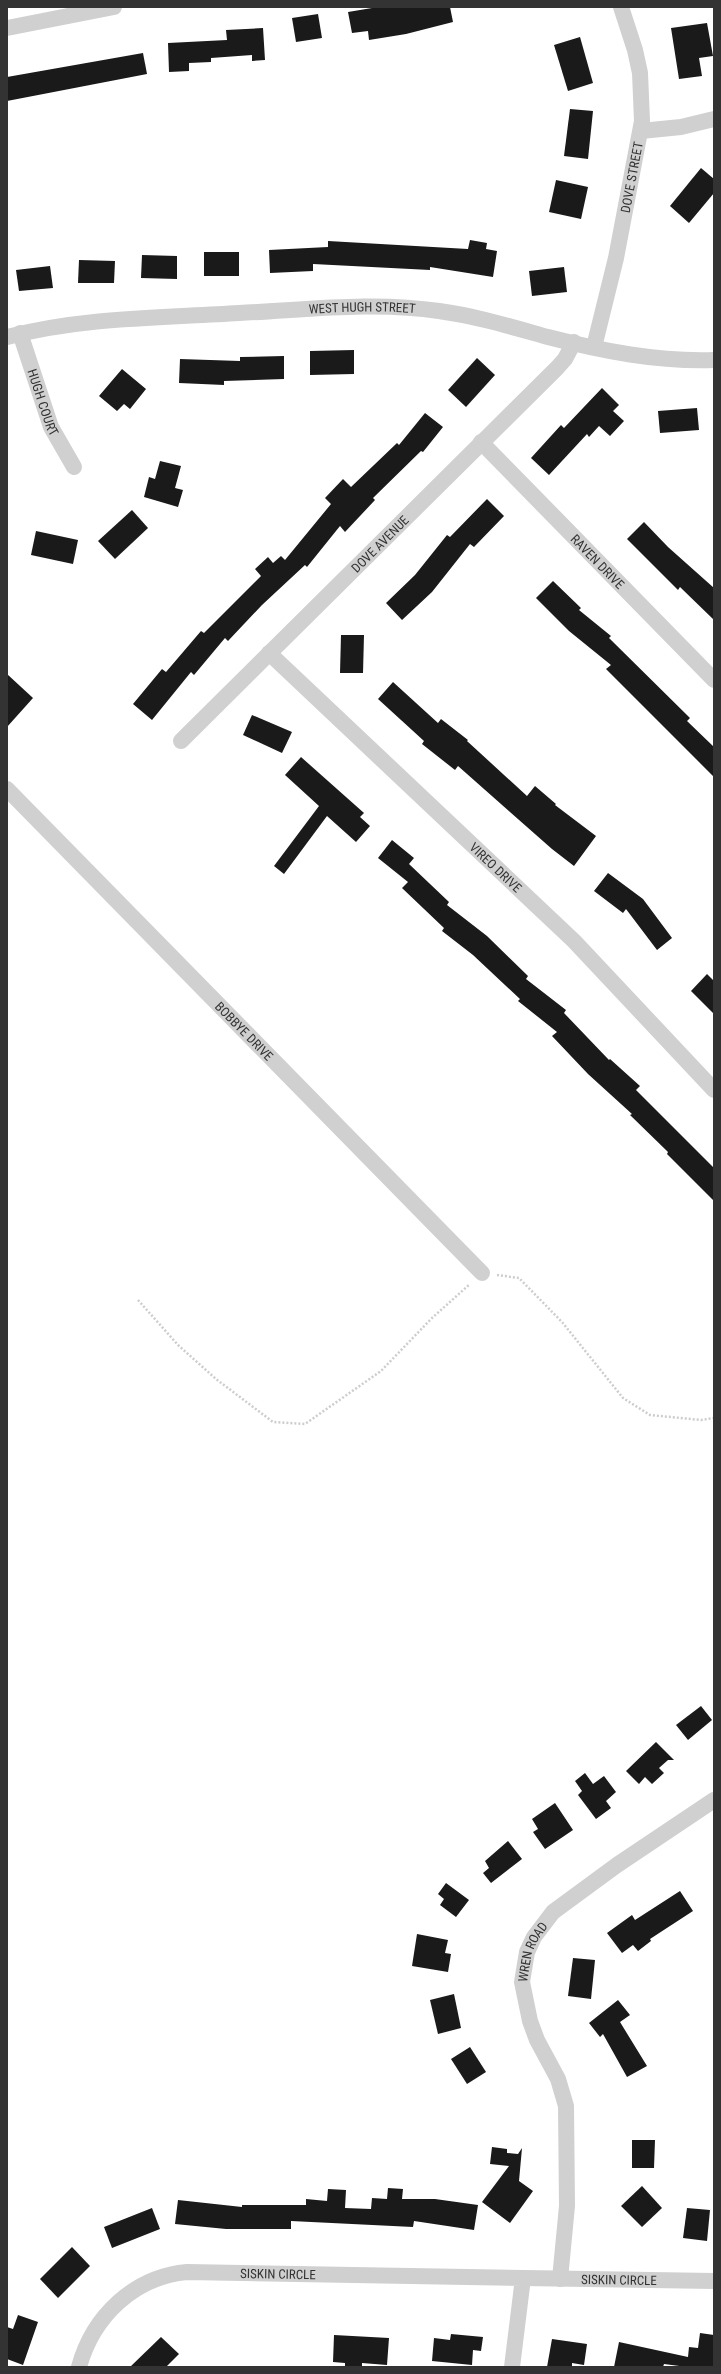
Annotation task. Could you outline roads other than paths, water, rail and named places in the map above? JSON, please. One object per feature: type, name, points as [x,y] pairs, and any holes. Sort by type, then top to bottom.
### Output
[{"type":"street","points":[[7,28],[114,7]]},
{"type":"street","name":"DOVE STREET","points":[[594,347],[616,258],[640,131],[642,97],[640,73],[635,50],[621,7]]},
{"type":"street","points":[[640,131],[681,128],[714,119]]},
{"type":"street","name":"WEST HUGH STREET","points":[[14,335],[101,320],[390,307],[439,310],[471,316],[594,347],[639,356],[714,360]]},
{"type":"street","name":"HUGH COURT","points":[[14,335],[51,427],[74,467]]},
{"type":"street","name":"DOVE AVENUE","points":[[181,741],[557,368],[565,359],[574,342]]},
{"type":"street","name":"RAVEN DRIVE","points":[[481,442],[714,680]]},
{"type":"street","name":"VIREO DRIVE","points":[[269,653],[574,941],[714,1090]]},
{"type":"street","name":"BOBBYE DRIVE","points":[[7,789],[482,1273]]},
{"type":"street","name":"WREN ROAD","points":[[560,2279],[566,2206],[566,2106],[558,2079],[536,2040],[530,2021],[522,1982],[527,1952],[534,1937],[553,1912],[617,1865],[714,1800]]},
{"type":"street","name":"SISKIN CIRCLE","points":[[79,2367],[97,2328],[119,2301],[145,2283],[175,2274],[714,2281]]},
{"type":"street","points":[[512,2367],[523,2278]]}]
